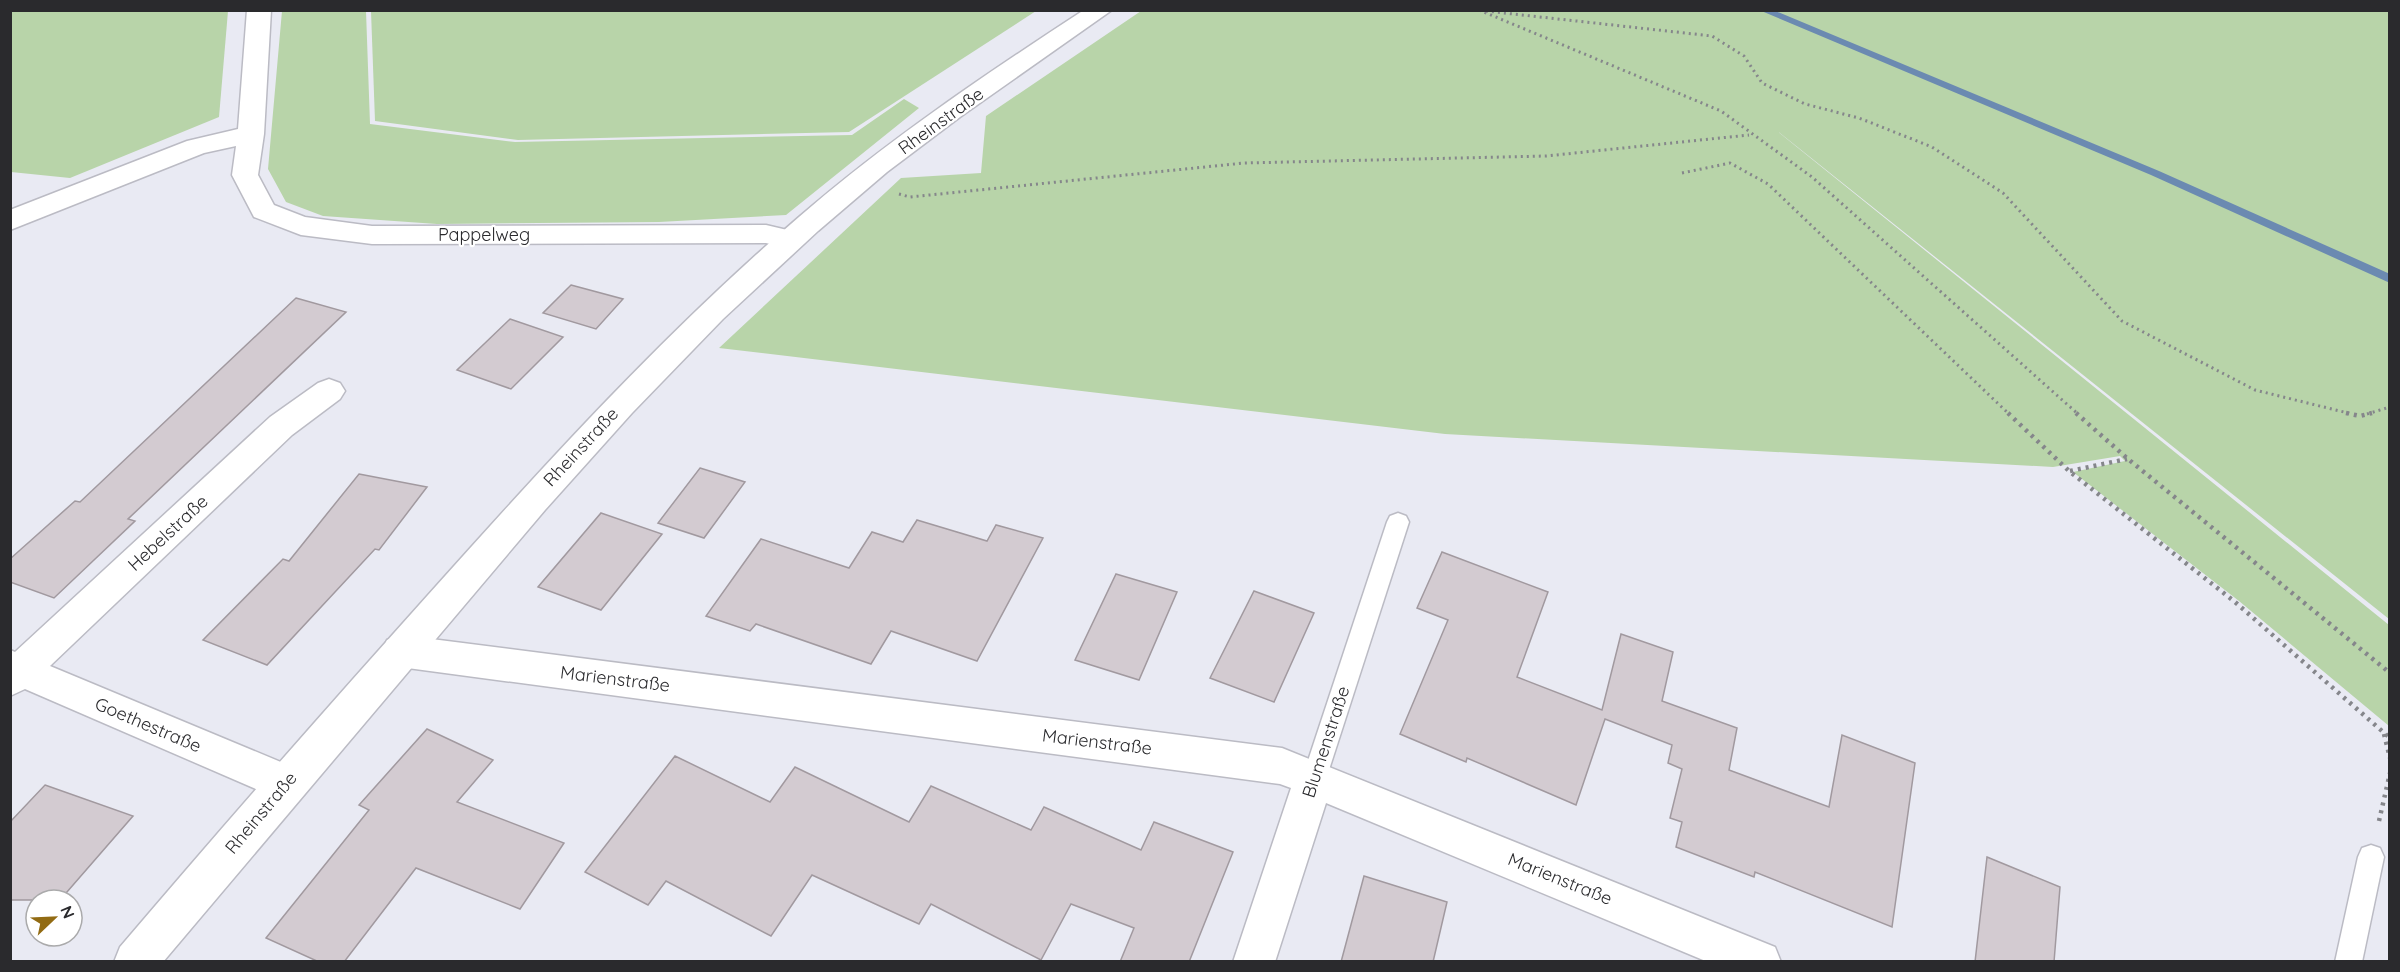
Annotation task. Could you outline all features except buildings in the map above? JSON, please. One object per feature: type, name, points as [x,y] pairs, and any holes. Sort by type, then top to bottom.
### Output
[{"type":"street","name":"Pappelweg","points":[[259,10],[251,134],[245,176],[264,212],[301,226],[372,235],[766,234],[790,240]]},
{"type":"street","name":"Rheinstraße","points":[[135,962],[286,783],[575,451],[750,275],[858,182],[1017,65],[1101,10]]},
{"type":"street","points":[[10,221],[196,147],[251,134]]},
{"type":"street","name":"Hebelstraße","points":[[14,672],[280,426],[329,391]]},
{"type":"street","name":"Marienstraße","points":[[400,651],[1282,766],[1760,962]]},
{"type":"street","name":"Goethestraße","points":[[14,672],[286,783]]},
{"type":"street","name":"Blumenstraße","points":[[1254,962],[1314,779]]},
{"type":"lane","name":"Blumenstraße","points":[[1314,779],[1398,522]]},
{"type":"lane","points":[[2348,962],[2371,857]]},
{"type":"path","points":[[1480,10],[1721,111],[1750,135],[1812,177],[2128,459],[2390,673]]},
{"type":"path","points":[[1480,10],[1712,36],[1744,56],[1762,83],[1805,104],[1859,118],[1932,147],[2003,193],[2122,321],[2255,390],[2360,416],[2390,407]]},
{"type":"path","points":[[910,197],[1244,163],[1546,156],[1750,135]]},
{"type":"path","points":[[1682,173],[1731,163],[1768,184],[2069,471],[2235,602],[2390,738]]},
{"type":"path","points":[[2069,471],[2128,459]]},
{"type":"path","points":[[2384,733],[2390,758]]},
{"type":"path","points":[[2371,857],[2390,773]]},
{"type":"green space","points":[[371,10],[1036,11],[849,132],[518,140],[375,121]]},
{"type":"green space","points":[[10,11],[228,11],[219,117],[70,178],[11,172]]},
{"type":"green space","points":[[282,11],[366,11],[370,124],[515,142],[852,135],[904,99],[919,108],[786,215],[659,222],[437,224],[323,216],[286,202],[268,169]]},
{"type":"green space","points":[[1141,11],[2389,11],[2389,619],[1771,126],[2389,625],[2389,726],[2239,601],[2073,472],[2125,461],[2120,456],[2053,467],[1445,434],[719,348],[901,178],[981,173],[986,116]]},
{"type":"waterway","points":[[1763,10],[2155,173],[2390,279]]}]
